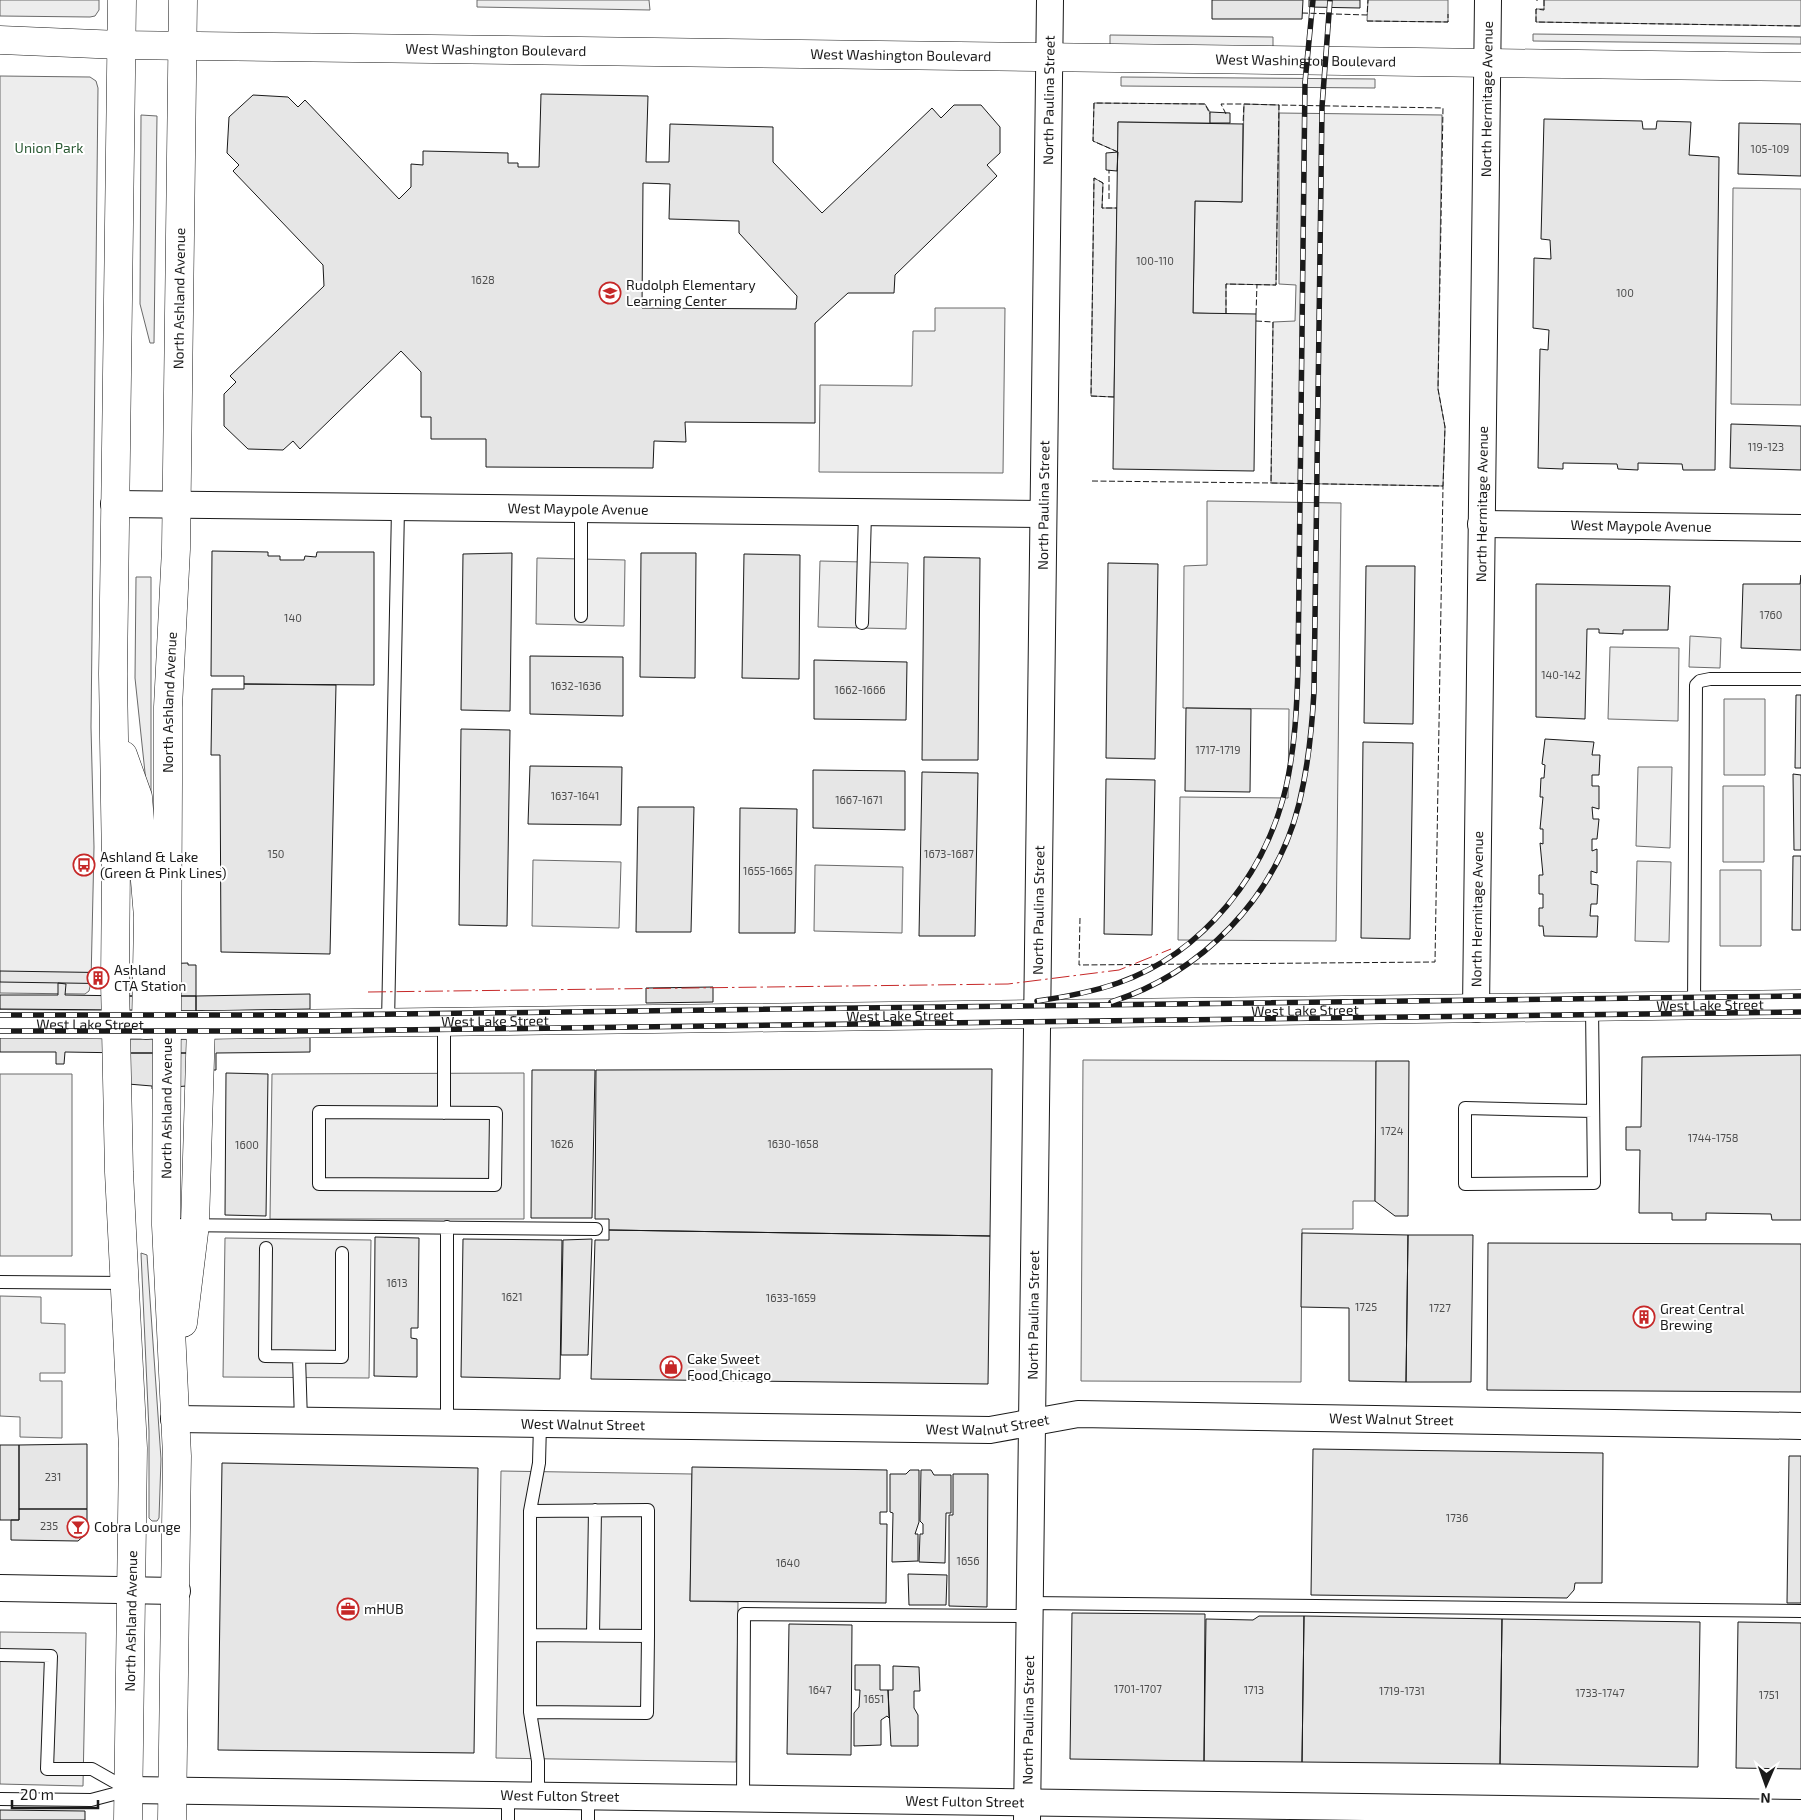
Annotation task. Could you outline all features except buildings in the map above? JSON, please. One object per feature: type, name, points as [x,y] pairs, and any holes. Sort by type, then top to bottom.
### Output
[{"type":"main road","name":"North Ashland Avenue","points":[[122,0],[113,674],[119,1172],[133,1448],[128,1820]]},
{"type":"main road","name":"North Ashland Avenue","points":[[156,1025],[176,505],[183,0]]},
{"type":"main road","name":"West Washington Boulevard","points":[[0,40],[120,46],[1801,68]]},
{"type":"main road","name":"North Ashland Avenue","points":[[115,733],[138,797],[156,1025],[177,1456],[177,1591],[172,1820]]},
{"type":"main road","name":"West Lake Street","points":[[0,1024],[201,1025],[388,1023],[1801,1004]]},
{"type":"main road","name":"North Ashland Avenue","points":[[174,1412],[195,1224],[201,1025]]},
{"type":"street","name":"North Paulina Street","points":[[1027,1811],[1035,1014],[1050,0]]},
{"type":"street","name":"North Hermitage Avenue","points":[[1476,1009],[1488,0]]},
{"type":"street","name":"West Maypole Avenue","points":[[114,504],[1042,514]]},
{"type":"street","name":"West Maypole Avenue","points":[[1481,524],[1801,528]]},
{"type":"street","name":"West Walnut Street","points":[[174,1412],[301,1421],[990,1430],[1078,1414],[1801,1426]]},
{"type":"street","points":[[0,1588],[177,1591]]},
{"type":"street","name":"West Fulton Street","points":[[129,1790],[508,1808],[538,1795],[588,1808],[743,1798],[1027,1811],[1801,1813]]},
{"type":"lane","points":[[388,1023],[398,508]]},
{"type":"lane","points":[[581,510],[581,616]]},
{"type":"lane","points":[[862,624],[865,513]]},
{"type":"lane","points":[[1694,1005],[1696,685],[1700,681],[1710,679],[1801,679]]},
{"type":"lane","points":[[1592,1007],[1594,1183],[1464,1184],[1465,1108],[1593,1111]]},
{"type":"lane","points":[[444,1022],[444,1113]]},
{"type":"lane","points":[[319,1112],[444,1113],[496,1113],[495,1185],[319,1184],[319,1112]]},
{"type":"lane","points":[[166,1225],[596,1229]]},
{"type":"lane","points":[[447,1228],[447,1422]]},
{"type":"lane","points":[[266,1248],[265,1356],[342,1357],[342,1253]]},
{"type":"lane","points":[[0,1282],[125,1283]]},
{"type":"lane","points":[[299,1357],[301,1421]]},
{"type":"lane","points":[[538,1795],[538,1761],[530,1712],[530,1511],[539,1463],[540,1424]]},
{"type":"lane","points":[[593,1635],[595,1510]]},
{"type":"lane","points":[[530,1511],[648,1510],[646,1713],[530,1712]]},
{"type":"lane","points":[[743,1798],[744,1614],[1029,1610],[1801,1611]]},
{"type":"lane","points":[[531,1635],[648,1636]]},
{"type":"lane","points":[[0,1655],[51,1656],[48,1769],[92,1769],[129,1790]]},
{"type":"lane","points":[[0,1799],[91,1800],[129,1790]]},
{"type":"shaded area","points":[[0,0],[99,0],[99,10],[95,16],[90,17],[0,16]]},
{"type":"shaded area","points":[[477,0],[649,0],[650,10],[477,7]]},
{"type":"shaded area","points":[[1368,0],[1448,0],[1448,22],[1367,21]]},
{"type":"shaded area","points":[[1544,0],[1801,0],[1801,26],[1536,22],[1536,9],[1544,9]]},
{"type":"shaded area","points":[[1533,34],[1801,37],[1801,44],[1533,41]]},
{"type":"shaded area","points":[[1110,35],[1273,37],[1273,47],[1110,45]]},
{"type":"shaded area","name":"Union Park","points":[[0,76],[90,77],[96,81],[98,88],[91,727],[94,847],[91,982],[89,991],[85,994],[0,993]]},
{"type":"shaded area","points":[[1121,77],[1375,79],[1375,88],[1121,86]]},
{"type":"shaded area","points":[[1094,103],[1205,104],[1210,112],[1210,123],[1118,122],[1118,152],[1093,141]]},
{"type":"shaded area","points":[[1244,104],[1279,105],[1276,285],[1226,284],[1226,314],[1193,313],[1195,201],[1242,202]]},
{"type":"shaded area","points":[[1279,113],[1442,115],[1438,389],[1445,427],[1443,486],[1271,483],[1273,322],[1295,321],[1296,285],[1279,284]]},
{"type":"shaded area","points":[[141,115],[157,116],[154,343],[150,343],[140,304]]},
{"type":"shaded area","points":[[1094,178],[1103,183],[1102,208],[1117,208],[1114,397],[1091,396]]},
{"type":"shaded area","points":[[1733,188],[1801,189],[1801,405],[1731,404]]},
{"type":"shaded area","points":[[935,308],[1005,308],[1003,473],[819,472],[820,385],[912,386],[913,331],[935,331]]},
{"type":"shaded area","points":[[1207,501],[1341,503],[1336,941],[1178,940],[1180,797],[1288,798],[1289,709],[1183,708],[1184,566],[1207,565]]},
{"type":"shaded area","points":[[537,558],[625,560],[624,626],[536,624]]},
{"type":"shaded area","points":[[820,561],[908,563],[906,629],[818,627]]},
{"type":"shaded area","points":[[136,577],[151,577],[151,801],[148,801],[135,678]]},
{"type":"shaded area","points":[[1690,636],[1721,638],[1720,668],[1689,667]]},
{"type":"shaded area","points":[[1610,647],[1679,648],[1678,721],[1608,719]]},
{"type":"shaded area","points":[[1724,699],[1765,699],[1765,775],[1724,775]]},
{"type":"shaded area","points":[[1638,767],[1672,767],[1670,848],[1636,846]]},
{"type":"shaded area","points":[[1723,786],[1764,786],[1764,862],[1723,862]]},
{"type":"shaded area","points":[[533,860],[621,862],[619,928],[532,926]]},
{"type":"shaded area","points":[[1637,861],[1671,862],[1669,942],[1635,941]]},
{"type":"shaded area","points":[[815,865],[903,867],[902,933],[814,931]]},
{"type":"shaded area","points":[[1720,870],[1761,870],[1761,946],[1720,946]]},
{"type":"shaded area","points":[[1083,1060],[1376,1061],[1375,1201],[1353,1201],[1353,1229],[1302,1229],[1301,1382],[1081,1381]]},
{"type":"shaded area","points":[[524,1073],[524,1219],[270,1219],[272,1074]]},
{"type":"shaded area","points":[[0,1074],[72,1074],[72,1256],[0,1256]]},
{"type":"shaded area","points":[[225,1238],[371,1240],[369,1378],[223,1377]]},
{"type":"shaded area","points":[[141,1253],[147,1255],[161,1459],[159,1518],[157,1521],[152,1521],[149,1518],[149,1431]]},
{"type":"shaded area","points":[[0,1296],[41,1297],[41,1323],[65,1324],[65,1373],[40,1373],[40,1381],[62,1381],[62,1438],[20,1437],[20,1417],[0,1416]]},
{"type":"shaded area","points":[[501,1471],[692,1474],[690,1601],[738,1602],[736,1762],[496,1758]]},
{"type":"shaded area","points":[[0,1632],[86,1633],[83,1786],[0,1784]]},
{"type":"railway","points":[[1037,1001],[1078,994],[1118,983],[1149,969],[1178,952],[1204,930],[1227,906],[1247,879],[1277,819],[1286,787],[1293,742],[1298,681],[1305,82],[1313,0]]},
{"type":"railway","points":[[1111,1002],[1144,989],[1176,972],[1204,951],[1230,927],[1253,900],[1273,870],[1288,838],[1299,804],[1309,748],[1314,691],[1322,107],[1330,0]]},
{"type":"railway","points":[[0,1015],[325,1015],[1801,996]]},
{"type":"railway","points":[[0,1031],[325,1031],[1801,1012]]},
{"type":"fence","points":[[1302,13],[1367,15],[1368,0]]},
{"type":"fence","points":[[1544,0],[1544,10],[1536,9],[1536,22],[1801,26]]},
{"type":"fence","points":[[1367,21],[1448,22],[1448,14]]},
{"type":"fence","points":[[1118,152],[1093,141],[1094,103],[1205,104],[1210,114]]},
{"type":"fence","points":[[1226,114],[1221,104],[1244,104]]},
{"type":"fence","points":[[1226,314],[1226,284],[1276,285],[1279,105],[1244,104],[1243,124]]},
{"type":"fence","points":[[1256,321],[1273,322],[1271,483],[1443,486],[1445,427],[1438,389],[1443,108],[1279,105]]},
{"type":"fence","points":[[1109,170],[1109,199]]},
{"type":"fence","points":[[1114,397],[1091,396],[1094,178],[1103,183],[1102,208],[1117,208]]},
{"type":"fence","points":[[1256,314],[1257,284]]},
{"type":"fence","points":[[1092,481],[1271,483]]},
{"type":"fence","points":[[1080,918],[1079,965],[1435,962],[1443,486]]},
{"type":"power","points":[[368,992],[1008,984],[1119,970],[1171,949]]},
{"type":"place","name":"Rudolph Elementary Learning Center","points":[[610,293]]},
{"type":"place","name":"Ashland & Lake (Green & Pink Lines)","points":[[84,865]]},
{"type":"place","name":"Ashland CTA Station","points":[[98,978]]},
{"type":"place","name":"Great Central Brewing","points":[[1644,1317]]},
{"type":"place","name":"Cake Sweet Food Chicago","points":[[671,1367]]},
{"type":"place","name":"Cobra Lounge","points":[[78,1527]]},
{"type":"place","name":"mHUB","points":[[348,1609]]}]
